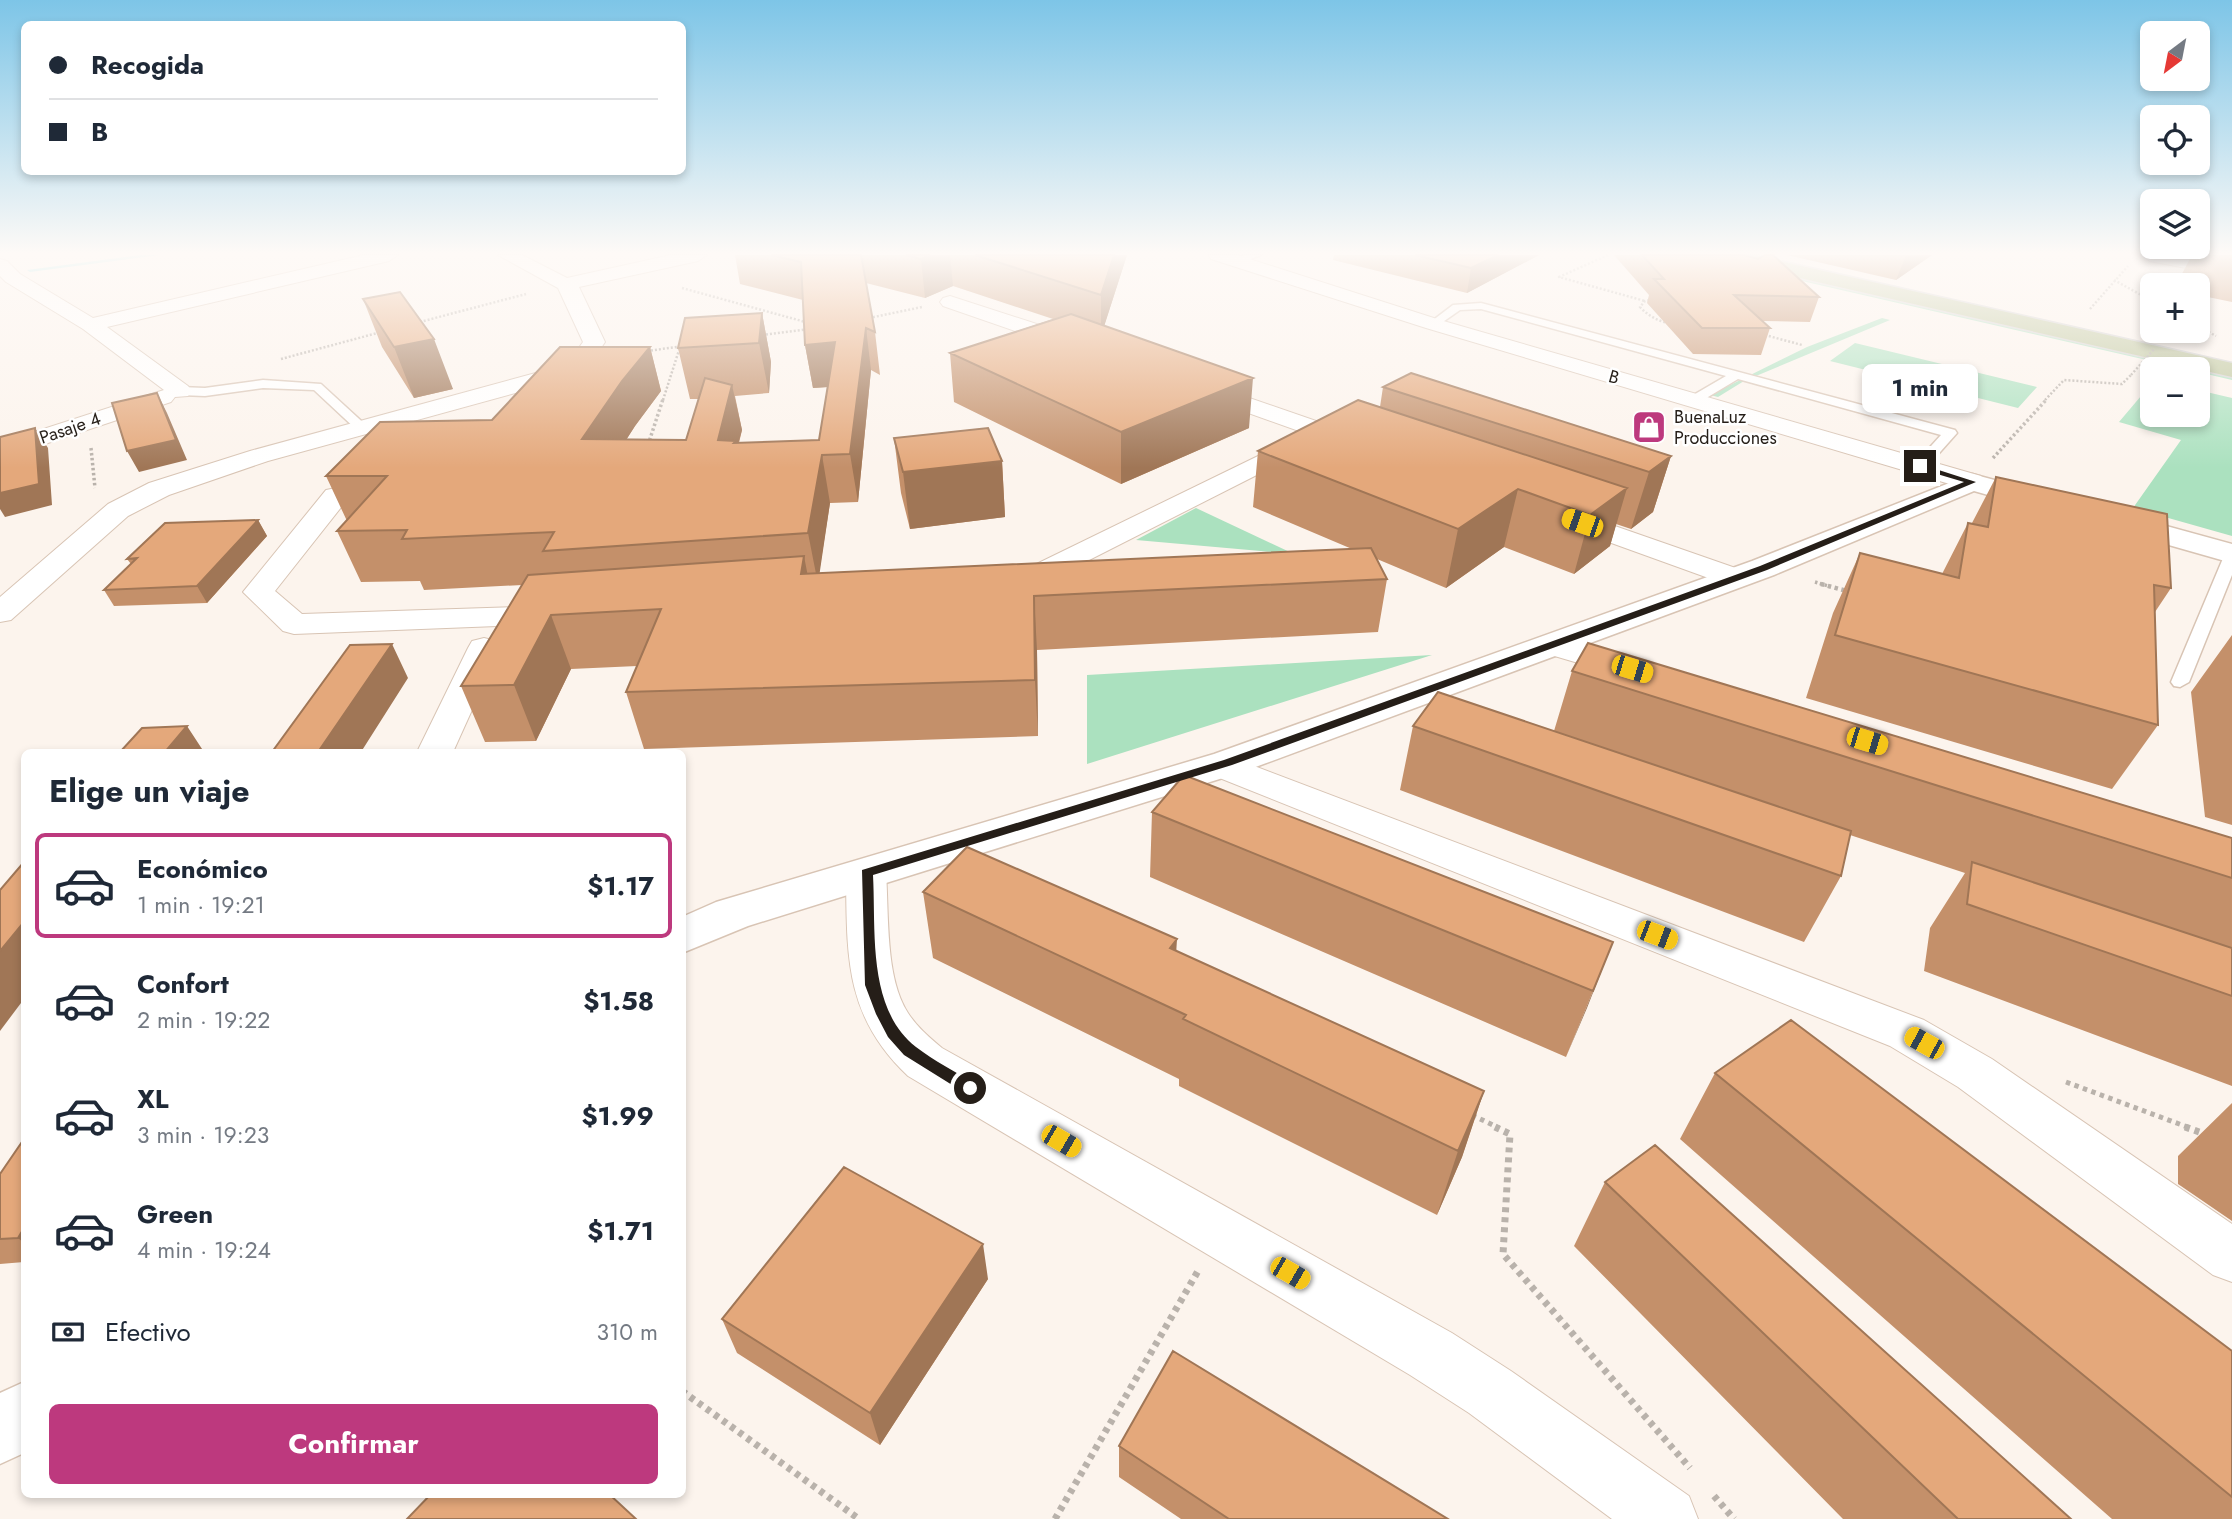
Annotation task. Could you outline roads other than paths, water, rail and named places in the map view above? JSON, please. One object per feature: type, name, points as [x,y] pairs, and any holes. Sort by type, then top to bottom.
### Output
[{"type":"main road","points":[[1988,326],[2140,363]]},
{"type":"main road","points":[[2026,326],[2232,370]]},
{"type":"main road","points":[[2210,380],[2232,385]]},
{"type":"street","points":[[91,326],[180,391]]},
{"type":"street","points":[[0,613],[118,510],[159,489],[259,456],[551,376],[581,360],[594,342],[587,326]]},
{"type":"street","points":[[1020,326],[1091,350]]},
{"type":"street","name":"B","points":[[1439,326],[1972,482]]},
{"type":"street","points":[[1187,383],[1362,445]]},
{"type":"street","name":"Pasaje 4","points":[[0,451],[180,391]]},
{"type":"street","points":[[983,584],[1025,581],[1324,431]]},
{"type":"street","points":[[686,934],[732,914],[1220,765],[1750,573],[1972,482],[2232,555]]},
{"type":"street","points":[[336,496],[258,592],[294,624],[498,619],[581,613]]},
{"type":"street","points":[[1543,509],[1750,573]]},
{"type":"street","points":[[436,749],[498,619]]},
{"type":"street","points":[[1553,645],[1660,678]]},
{"type":"street","points":[[1220,765],[1907,1033],[1985,1080],[2232,1256]]},
{"type":"street","points":[[866,873],[872,985],[894,1032],[910,1051],[936,1069],[1431,1354],[1490,1392],[1666,1519]]},
{"type":"street","points":[[0,1432],[21,1416]]},
{"type":"lane","points":[[1554,326],[1950,433],[1920,466]]},
{"type":"lane","points":[[1694,400],[1736,375]]},
{"type":"lane","points":[[180,391],[205,391],[263,384],[317,387],[363,428]]},
{"type":"lane","points":[[2180,682],[2232,555]]},
{"type":"place","name":"BuenaLuz Producciones","points":[[1649,427]]}]
